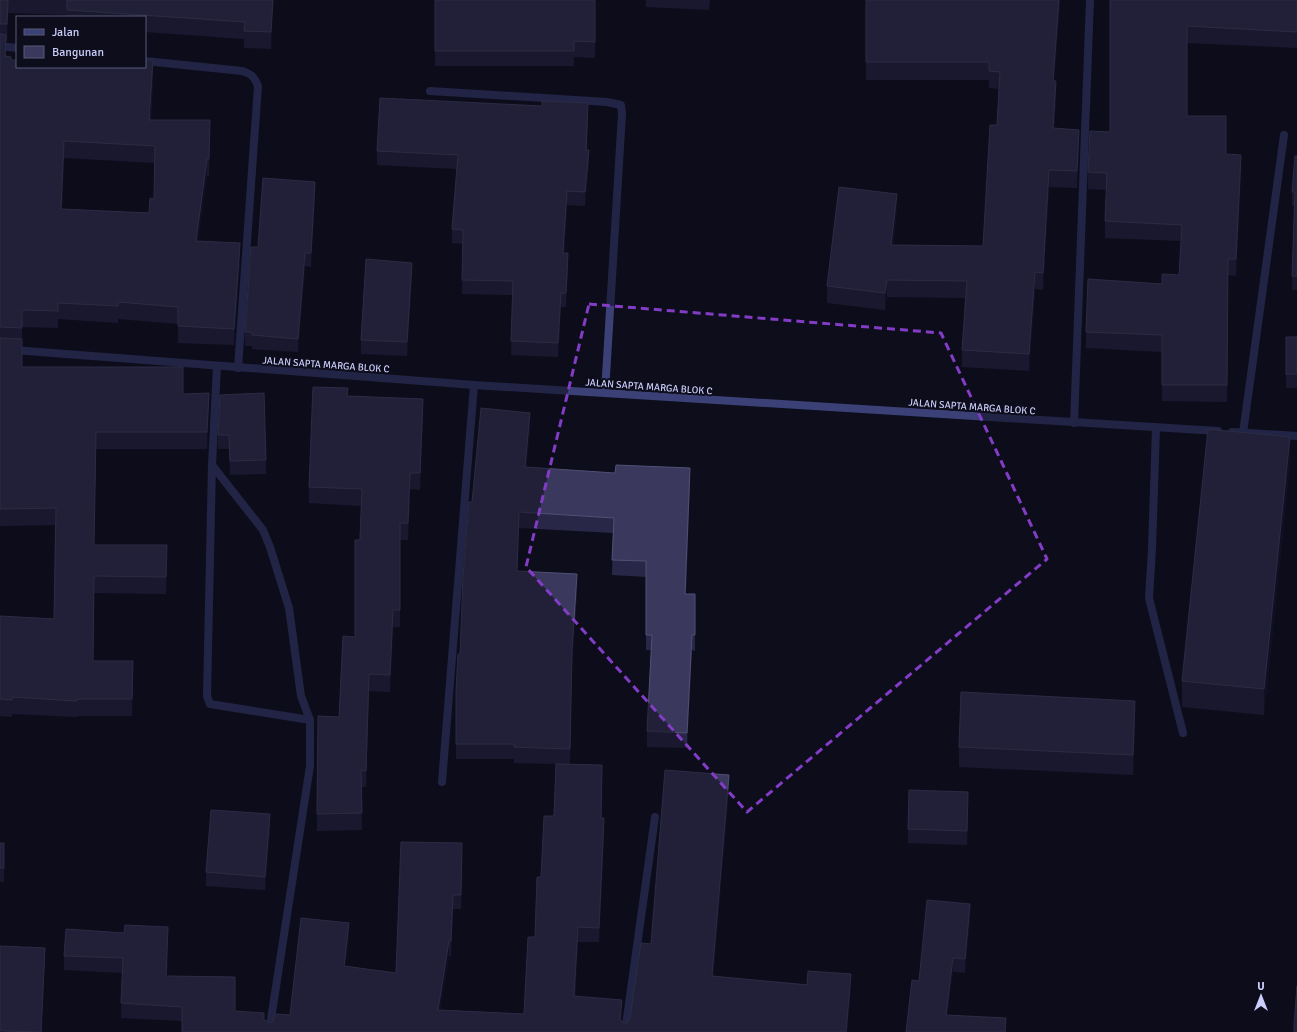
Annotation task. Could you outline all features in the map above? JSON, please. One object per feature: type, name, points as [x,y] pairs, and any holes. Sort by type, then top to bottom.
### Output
[{"type":"street","points":[[1074,423],[1090,0]]},
{"type":"street","points":[[0,46],[16,48]]},
{"type":"street","points":[[146,61],[242,71],[255,77],[258,86],[238,368]]},
{"type":"street","points":[[430,90],[607,102],[621,105],[622,114],[605,392]]},
{"type":"street","points":[[1243,433],[1284,135]]},
{"type":"street","name":"JALAN SAPTA MARGA BLOK C","points":[[0,349],[474,385],[1297,436]]},
{"type":"street","points":[[217,366],[212,465],[207,696],[210,704],[310,720]]},
{"type":"street","points":[[442,782],[474,385]]},
{"type":"street","points":[[1156,428],[1149,598],[1183,733]]},
{"type":"street","points":[[212,465],[263,530],[270,547],[288,608],[301,696],[310,720],[310,766],[269,1032]]},
{"type":"street","points":[[626,1032],[655,817]]},
{"type":"highlighted area","points":[[589,304],[941,333],[1047,559],[747,812],[526,567]]},
{"type":"building","points":[[0,0],[8,0],[7,24],[0,24]]},
{"type":"building","points":[[67,0],[273,0],[271,32],[244,31],[245,22],[67,10]]},
{"type":"building","points":[[435,0],[595,0],[595,42],[574,41],[574,51],[435,51]]},
{"type":"building","points":[[866,0],[1059,0],[1053,81],[1056,81],[1053,128],[1079,130],[1077,171],[1049,170],[1043,273],[1035,272],[1029,354],[962,350],[967,281],[887,280],[885,293],[827,286],[839,187],[897,194],[891,245],[983,246],[990,125],[997,125],[1000,72],[989,71],[989,62],[866,62]]},
{"type":"building","points":[[1110,0],[1297,0],[1297,32],[1187,26],[1187,116],[1226,116],[1226,154],[1241,155],[1236,259],[1228,259],[1227,385],[1162,385],[1162,335],[1086,332],[1088,279],[1162,284],[1162,274],[1179,275],[1182,225],[1105,221],[1107,173],[1088,172],[1090,131],[1110,132]]},
{"type":"building","points":[[0,34],[6,35],[5,56],[11,57],[11,60],[16,60],[16,68],[146,68],[146,60],[153,60],[149,120],[210,120],[209,159],[207,159],[196,241],[240,243],[234,329],[178,326],[178,307],[118,302],[118,306],[58,303],[58,311],[22,310],[22,328],[0,327]],"holes":[[[64,141],[155,146],[154,199],[150,198],[149,213],[61,209]]]},
{"type":"building","points":[[380,98],[542,106],[542,101],[588,103],[586,150],[589,150],[585,192],[567,191],[563,253],[568,253],[566,293],[561,293],[558,343],[511,341],[513,281],[462,280],[463,230],[452,229],[458,155],[377,151]]},
{"type":"building","points":[[1295,156],[1297,156],[1297,276],[1292,276],[1295,192],[1292,192]]},
{"type":"building","points":[[263,178],[315,182],[311,253],[305,253],[298,339],[252,335],[252,332],[245,332],[251,247],[258,247]]},
{"type":"building","points":[[366,259],[412,263],[407,342],[361,340]]},
{"type":"building","points":[[1286,337],[1297,337],[1297,374],[1286,374]]},
{"type":"building","points":[[0,338],[22,339],[22,367],[183,367],[183,394],[209,393],[207,432],[96,432],[94,545],[167,545],[166,577],[94,576],[93,661],[133,661],[132,699],[77,699],[77,701],[12,697],[12,700],[0,699],[0,616],[54,619],[56,508],[0,509]]},
{"type":"building","points":[[313,387],[348,388],[347,396],[423,399],[420,473],[410,473],[408,523],[400,523],[400,610],[393,610],[390,675],[369,674],[366,771],[361,770],[362,813],[317,814],[318,716],[339,717],[343,636],[355,637],[355,540],[360,540],[362,489],[309,487]]},
{"type":"building","points":[[264,393],[266,460],[230,461],[229,435],[218,435],[220,395]]},
{"type":"building","points":[[481,408],[530,413],[525,467],[615,473],[616,465],[690,468],[685,594],[695,594],[695,635],[692,635],[687,733],[647,731],[652,635],[646,635],[646,561],[612,560],[614,518],[519,512],[517,571],[577,574],[572,651],[570,749],[514,747],[514,744],[456,744],[456,691],[458,654],[460,654],[463,577],[469,502],[472,502]]},
{"type":"building","points":[[1208,429],[1290,437],[1264,689],[1182,681]]},
{"type":"building","points":[[961,692],[1135,701],[1133,755],[959,747]]},
{"type":"building","points":[[556,764],[602,765],[601,818],[604,818],[599,928],[578,927],[574,996],[622,1000],[620,1019],[622,1022],[627,1023],[630,1018],[641,943],[651,944],[665,770],[729,775],[712,976],[807,985],[808,971],[851,974],[846,1032],[182,1032],[182,1007],[121,1003],[123,958],[64,956],[66,929],[124,933],[125,925],[168,927],[166,976],[235,977],[235,1011],[264,1013],[264,1020],[271,1023],[275,1014],[290,1015],[301,918],[349,923],[344,966],[396,973],[401,842],[462,843],[461,895],[453,895],[451,941],[449,941],[438,1010],[524,1014],[528,937],[535,937],[537,877],[541,877],[544,816],[554,816]]},
{"type":"building","points":[[909,790],[968,792],[967,831],[908,829]]},
{"type":"building","points":[[211,810],[270,814],[265,877],[206,872]]},
{"type":"building","points":[[0,843],[4,843],[4,868],[0,868]]},
{"type":"building","points":[[927,900],[970,904],[965,959],[953,958],[946,1015],[1006,1018],[1005,1032],[906,1032],[912,980],[919,981]]},
{"type":"building","points":[[0,946],[45,948],[41,1032],[0,1031]]},
{"type":"building","points":[[1297,986],[1297,1032],[1294,1032],[1294,1024]]}]
